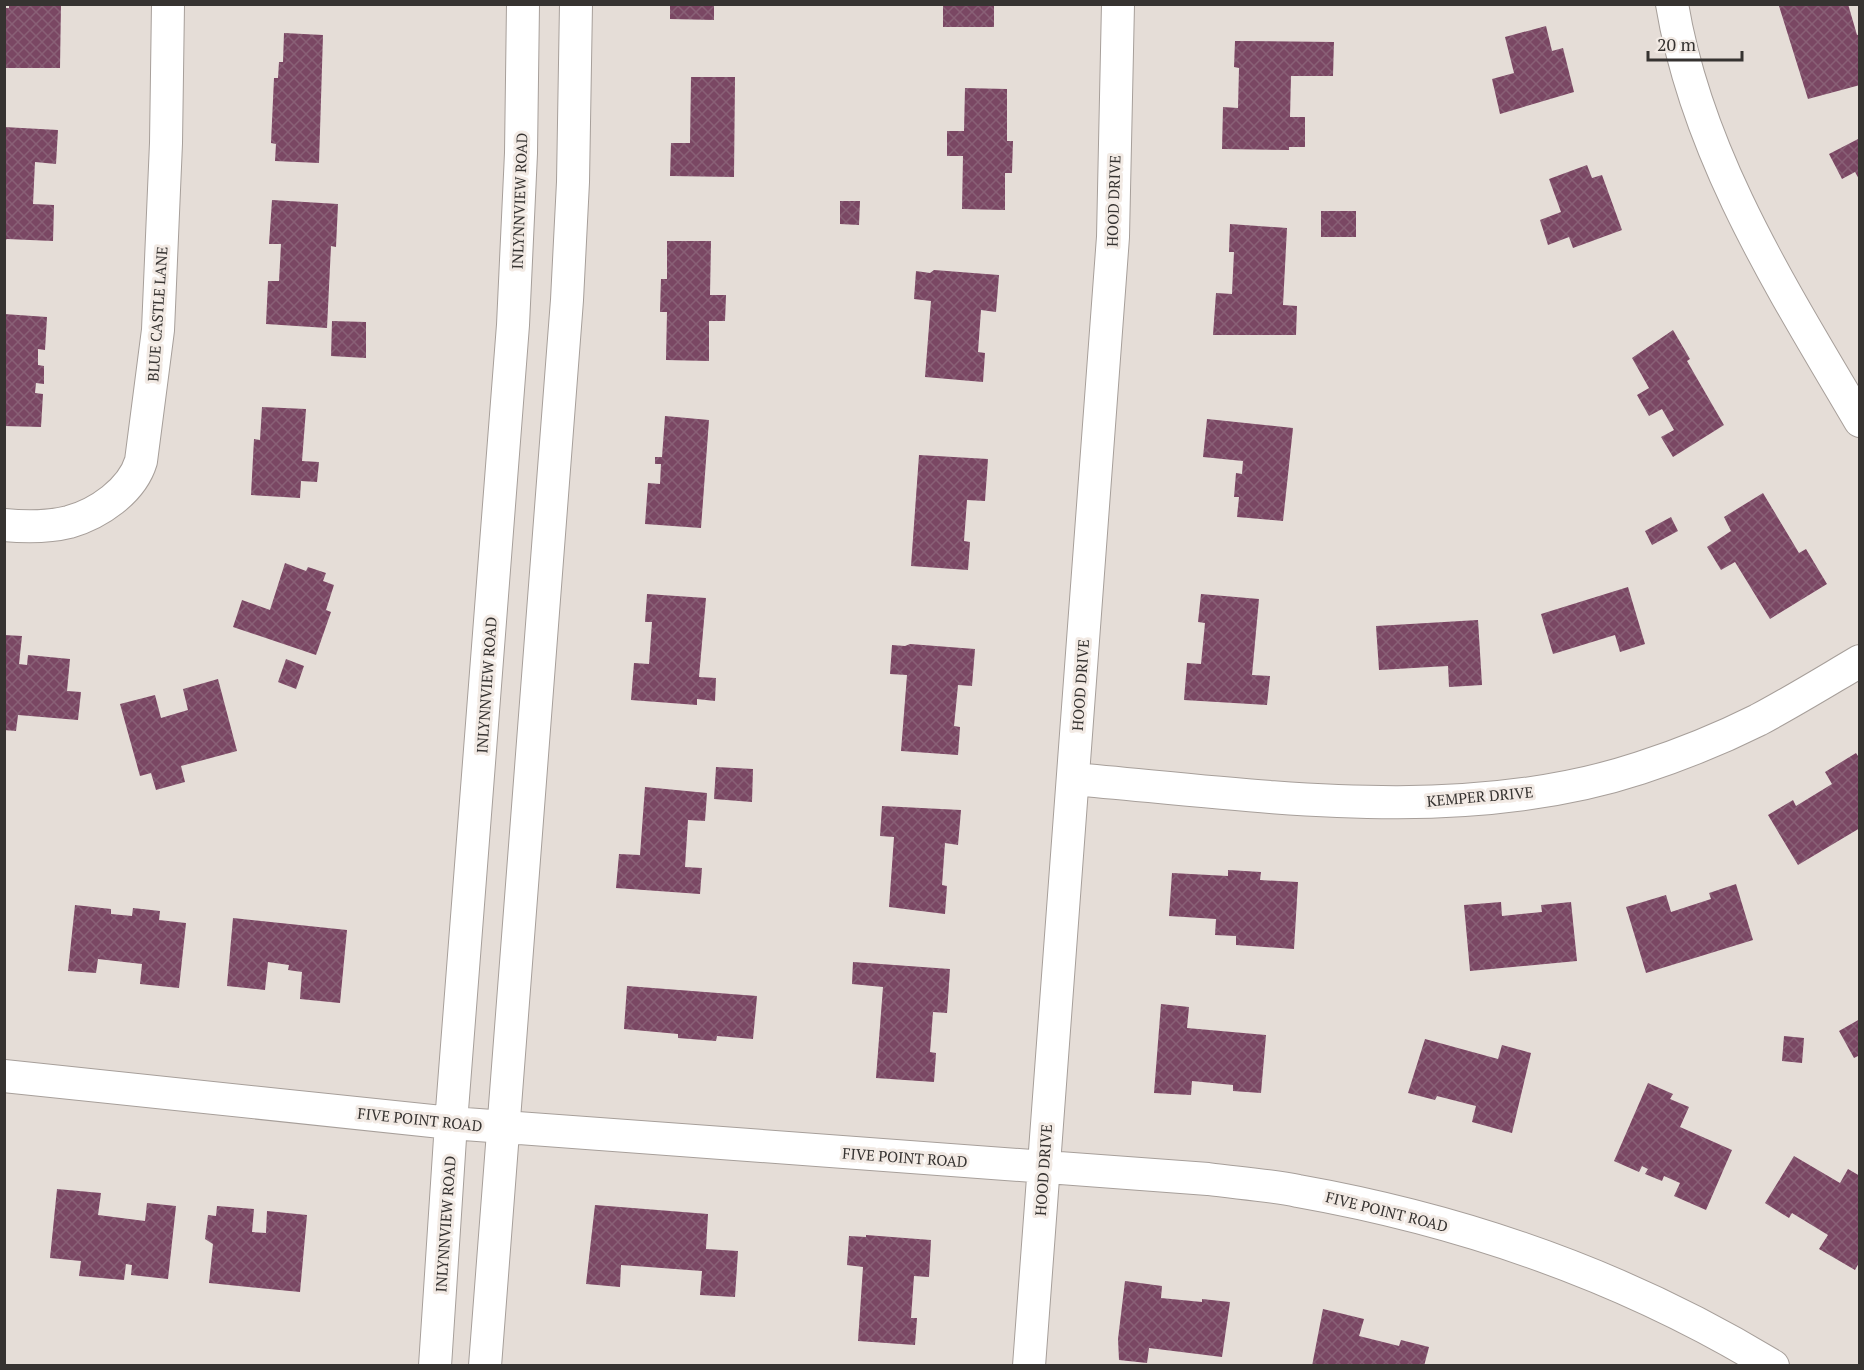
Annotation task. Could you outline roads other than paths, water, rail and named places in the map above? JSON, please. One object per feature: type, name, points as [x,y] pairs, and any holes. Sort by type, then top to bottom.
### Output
[{"type":"street","name":"BLUE CASTLE LANE","points":[[4,525],[25,527],[69,522],[96,511],[120,494],[138,470],[141,461],[158,330],[166,143],[168,4]]},
{"type":"street","name":"INLYNNVIEW ROAD","points":[[435,1365],[451,1123],[513,325],[521,153],[523,4]]},
{"type":"street","points":[[485,1365],[567,300],[573,182],[576,4]]},
{"type":"street","name":"HOOD DRIVE","points":[[1029,1365],[1113,237],[1118,4]]},
{"type":"street","points":[[1671,4],[1695,100],[1721,168],[1781,287],[1860,421]]},
{"type":"street","name":"KEMPER DRIVE","points":[[1073,779],[1283,797],[1385,802],[1474,799],[1562,789],[1639,768],[1714,740],[1758,720],[1860,661]]},
{"type":"street","name":"FIVE POINT ROAD","points":[[4,1076],[451,1123],[1208,1179],[1286,1189],[1410,1216],[1491,1238],[1579,1268],[1647,1297],[1773,1365]]}]
